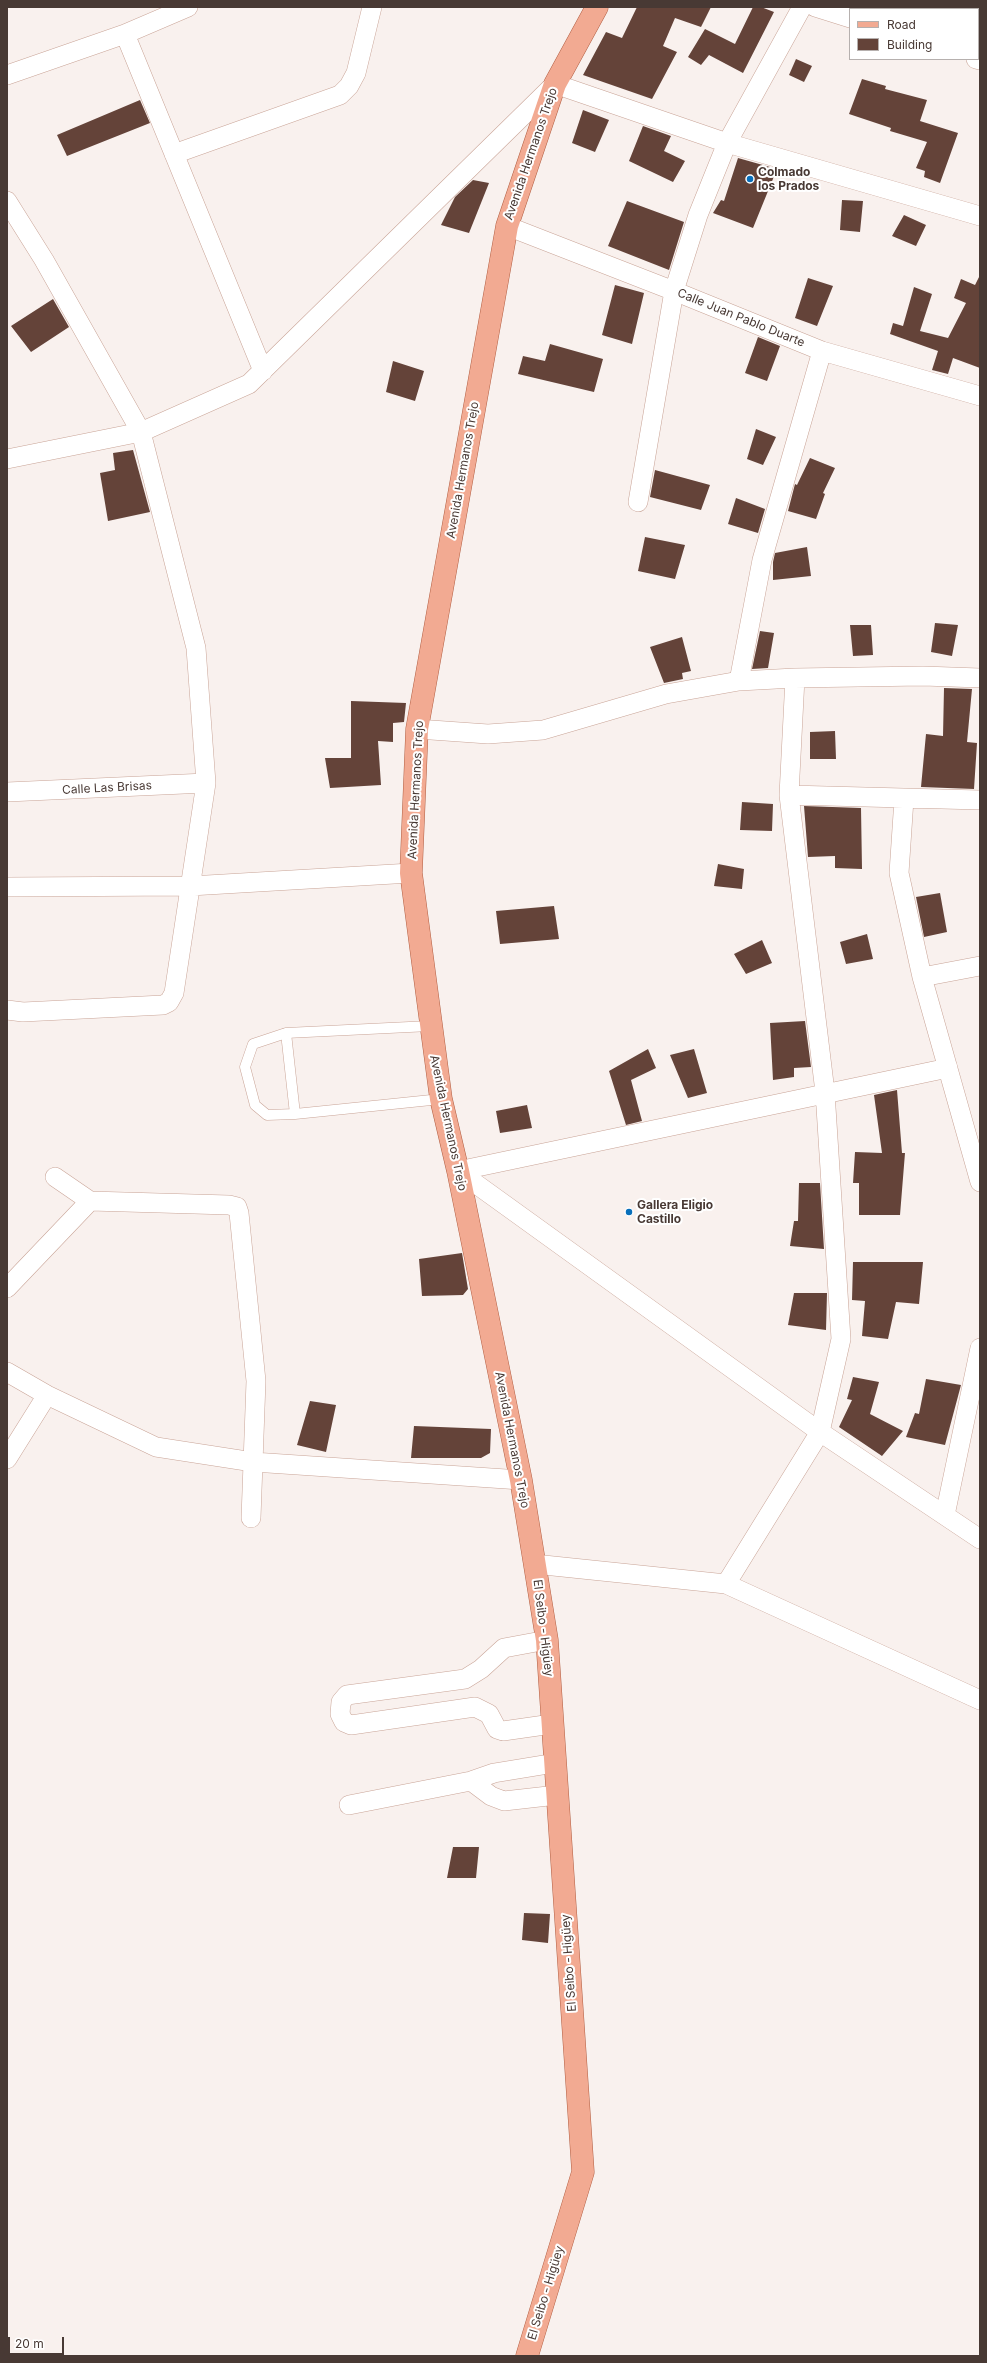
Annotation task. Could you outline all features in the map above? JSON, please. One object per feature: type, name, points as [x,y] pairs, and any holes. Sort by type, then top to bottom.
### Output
[{"type":"main road","name":"Avenida Hermanos Trejo","points":[[534,1564],[521,1480],[458,1171],[441,1099],[430,1026],[411,873],[417,729],[507,226],[555,84],[597,7]]},
{"type":"main road","name":"El Seibo - Higüey","points":[[527,2356],[583,2172],[547,1640],[534,1564]]},
{"type":"street","points":[[7,75],[125,34],[188,7]]},
{"type":"street","points":[[174,154],[340,95],[349,86],[356,73],[372,7]]},
{"type":"street","points":[[638,502],[674,290],[698,215],[727,143],[802,7]]},
{"type":"street","points":[[815,7],[849,18]]},
{"type":"street","points":[[125,34],[263,370]]},
{"type":"street","points":[[7,459],[141,432],[248,384],[555,84],[727,143],[980,216]]},
{"type":"street","points":[[7,201],[44,260],[141,432],[196,648],[206,783],[174,993],[169,1002],[163,1005],[23,1012],[7,1010]]},
{"type":"street","name":"Calle Juan Pablo Duarte","points":[[507,226],[674,290],[822,351],[980,396]]},
{"type":"street","points":[[739,682],[762,560],[822,351]]},
{"type":"street","points":[[417,729],[488,734],[543,730],[666,694],[739,682],[795,678],[923,676],[980,678]]},
{"type":"street","points":[[726,1584],[820,1432],[841,1339],[825,1092],[789,795],[795,678]]},
{"type":"street","name":"Calle Las Brisas","points":[[7,792],[206,783]]},
{"type":"street","points":[[789,795],[980,800]]},
{"type":"street","points":[[904,799],[899,873],[922,977],[980,1182]]},
{"type":"street","points":[[7,887],[190,886],[411,873]]},
{"type":"street","points":[[922,977],[980,966]]},
{"type":"street","points":[[458,1171],[825,1092],[948,1068]]},
{"type":"street","points":[[458,1171],[820,1432],[980,1539]]},
{"type":"street","points":[[55,1177],[90,1201],[229,1205],[237,1207],[240,1213],[256,1381],[251,1518]]},
{"type":"street","points":[[7,1288],[90,1201]]},
{"type":"street","points":[[945,1515],[980,1348]]},
{"type":"street","points":[[7,1372],[48,1395],[156,1447],[253,1462],[521,1480]]},
{"type":"street","points":[[7,1459],[48,1395]]},
{"type":"street","points":[[534,1564],[726,1584],[980,1700]]},
{"type":"street","points":[[547,1640],[504,1648],[480,1669],[465,1679],[347,1695],[342,1702],[340,1714],[344,1722],[351,1725],[475,1707],[489,1714],[497,1730],[503,1731],[552,1724]]},
{"type":"street","points":[[464,1708],[465,1679]]},
{"type":"street","points":[[349,1805],[470,1781],[494,1773],[555,1763]]},
{"type":"street","points":[[470,1781],[491,1796],[504,1801],[557,1795]]},
{"type":"lane","points":[[430,1026],[286,1033],[253,1044],[245,1066],[255,1105],[266,1115],[295,1114],[441,1099]]},
{"type":"lane","points":[[286,1033],[295,1114]]},
{"type":"building","points":[[637,7],[711,7],[701,27],[675,18],[663,46],[677,52],[652,99],[583,75],[606,32],[622,38]]},
{"type":"building","points":[[753,7],[761,7],[774,12],[743,73],[709,55],[701,65],[688,57],[705,29],[735,44]]},
{"type":"building","points":[[796,59],[812,66],[804,82],[789,75]]},
{"type":"building","points":[[862,79],[886,86],[885,89],[927,100],[920,121],[958,133],[940,183],[924,177],[925,171],[916,168],[927,142],[890,131],[891,128],[849,114]]},
{"type":"building","points":[[140,100],[150,123],[67,156],[57,135]]},
{"type":"building","points":[[583,110],[609,120],[595,152],[572,143]]},
{"type":"building","points":[[643,126],[671,136],[664,151],[685,161],[673,182],[629,161]]},
{"type":"building","points":[[738,158],[777,169],[753,228],[713,213],[721,200],[724,201]]},
{"type":"building","points":[[473,180],[489,183],[469,233],[441,225],[455,197]]},
{"type":"building","points":[[842,200],[863,201],[860,232],[840,230]]},
{"type":"building","points":[[627,201],[684,222],[669,270],[608,246]]},
{"type":"building","points":[[904,215],[926,225],[916,246],[892,236]]},
{"type":"building","points":[[980,275],[980,368],[953,358],[948,374],[932,370],[938,351],[890,334],[893,323],[903,326],[914,287],[932,294],[920,331],[948,338],[966,303],[954,298],[961,279],[975,285]]},
{"type":"building","points":[[808,278],[833,286],[817,326],[795,318]]},
{"type":"building","points":[[615,285],[644,293],[632,344],[602,335]]},
{"type":"building","points":[[53,299],[69,327],[31,352],[11,326]]},
{"type":"building","points":[[758,337],[780,346],[767,381],[745,373]]},
{"type":"building","points":[[550,344],[603,359],[594,392],[518,374],[523,356],[545,361]]},
{"type":"building","points":[[393,361],[424,371],[415,401],[386,392]]},
{"type":"building","points":[[756,429],[776,437],[763,465],[747,459]]},
{"type":"building","points":[[133,450],[150,512],[108,521],[100,473],[115,470],[113,453]]},
{"type":"building","points":[[810,458],[835,468],[823,493],[825,494],[816,519],[788,511],[795,484],[797,485]]},
{"type":"building","points":[[655,470],[710,485],[701,510],[650,497]]},
{"type":"building","points":[[736,498],[765,509],[758,533],[728,524]]},
{"type":"building","points":[[645,537],[685,545],[675,579],[638,571]]},
{"type":"building","points":[[807,547],[811,576],[773,580],[773,562],[775,553]]},
{"type":"building","points":[[935,623],[958,625],[952,656],[931,652]]},
{"type":"building","points":[[850,625],[871,625],[873,655],[853,656]]},
{"type":"building","points":[[760,631],[774,633],[768,668],[752,669]]},
{"type":"building","points":[[682,637],[691,671],[682,673],[683,679],[664,683],[650,647]]},
{"type":"building","points":[[944,688],[972,689],[967,742],[977,743],[974,789],[921,787],[926,734],[943,736]]},
{"type":"building","points":[[351,701],[406,703],[404,722],[393,723],[393,742],[378,741],[381,785],[330,788],[325,758],[351,758]]},
{"type":"building","points":[[835,731],[836,759],[810,759],[810,732]]},
{"type":"building","points":[[742,802],[773,804],[772,831],[740,830]]},
{"type":"building","points":[[804,806],[861,808],[862,869],[835,868],[835,856],[808,857]]},
{"type":"building","points":[[718,864],[744,869],[742,889],[714,886]]},
{"type":"building","points":[[940,893],[947,932],[924,937],[916,897]]},
{"type":"building","points":[[554,906],[559,939],[500,944],[496,911]]},
{"type":"building","points":[[867,934],[873,959],[846,964],[840,942]]},
{"type":"building","points":[[762,940],[772,963],[746,974],[734,954]]},
{"type":"building","points":[[805,1021],[811,1067],[794,1068],[794,1077],[773,1080],[770,1023]]},
{"type":"building","points":[[648,1049],[656,1068],[631,1080],[642,1121],[626,1125],[609,1071]]},
{"type":"building","points":[[694,1049],[707,1093],[688,1098],[670,1055]]},
{"type":"building","points":[[897,1090],[902,1153],[905,1153],[900,1215],[859,1215],[859,1183],[853,1183],[855,1152],[882,1153],[874,1095]]},
{"type":"building","points":[[527,1105],[532,1128],[500,1133],[496,1111]]},
{"type":"building","points":[[799,1183],[820,1183],[824,1249],[790,1246],[794,1221],[798,1221]]},
{"type":"building","points":[[462,1253],[468,1289],[463,1295],[422,1296],[419,1259]]},
{"type":"building","points":[[853,1262],[923,1262],[919,1304],[896,1302],[888,1339],[862,1336],[865,1301],[852,1300]]},
{"type":"building","points":[[794,1293],[827,1293],[826,1330],[788,1325]]},
{"type":"building","points":[[853,1377],[879,1382],[870,1414],[903,1431],[882,1456],[839,1427],[852,1400],[847,1399]]},
{"type":"building","points":[[926,1379],[961,1385],[945,1445],[906,1437],[915,1413],[919,1414]]},
{"type":"building","points":[[310,1401],[336,1405],[326,1452],[297,1445]]},
{"type":"building","points":[[414,1426],[491,1429],[490,1453],[481,1458],[411,1458]]},
{"type":"building","points":[[453,1847],[479,1847],[476,1878],[447,1878]]},
{"type":"building","points":[[524,1913],[550,1914],[548,1943],[522,1940]]},
{"type":"place","name":"Colmado los Prados","points":[[750,179]]},
{"type":"place","name":"Gallera Eligio Castillo","points":[[629,1212]]}]
